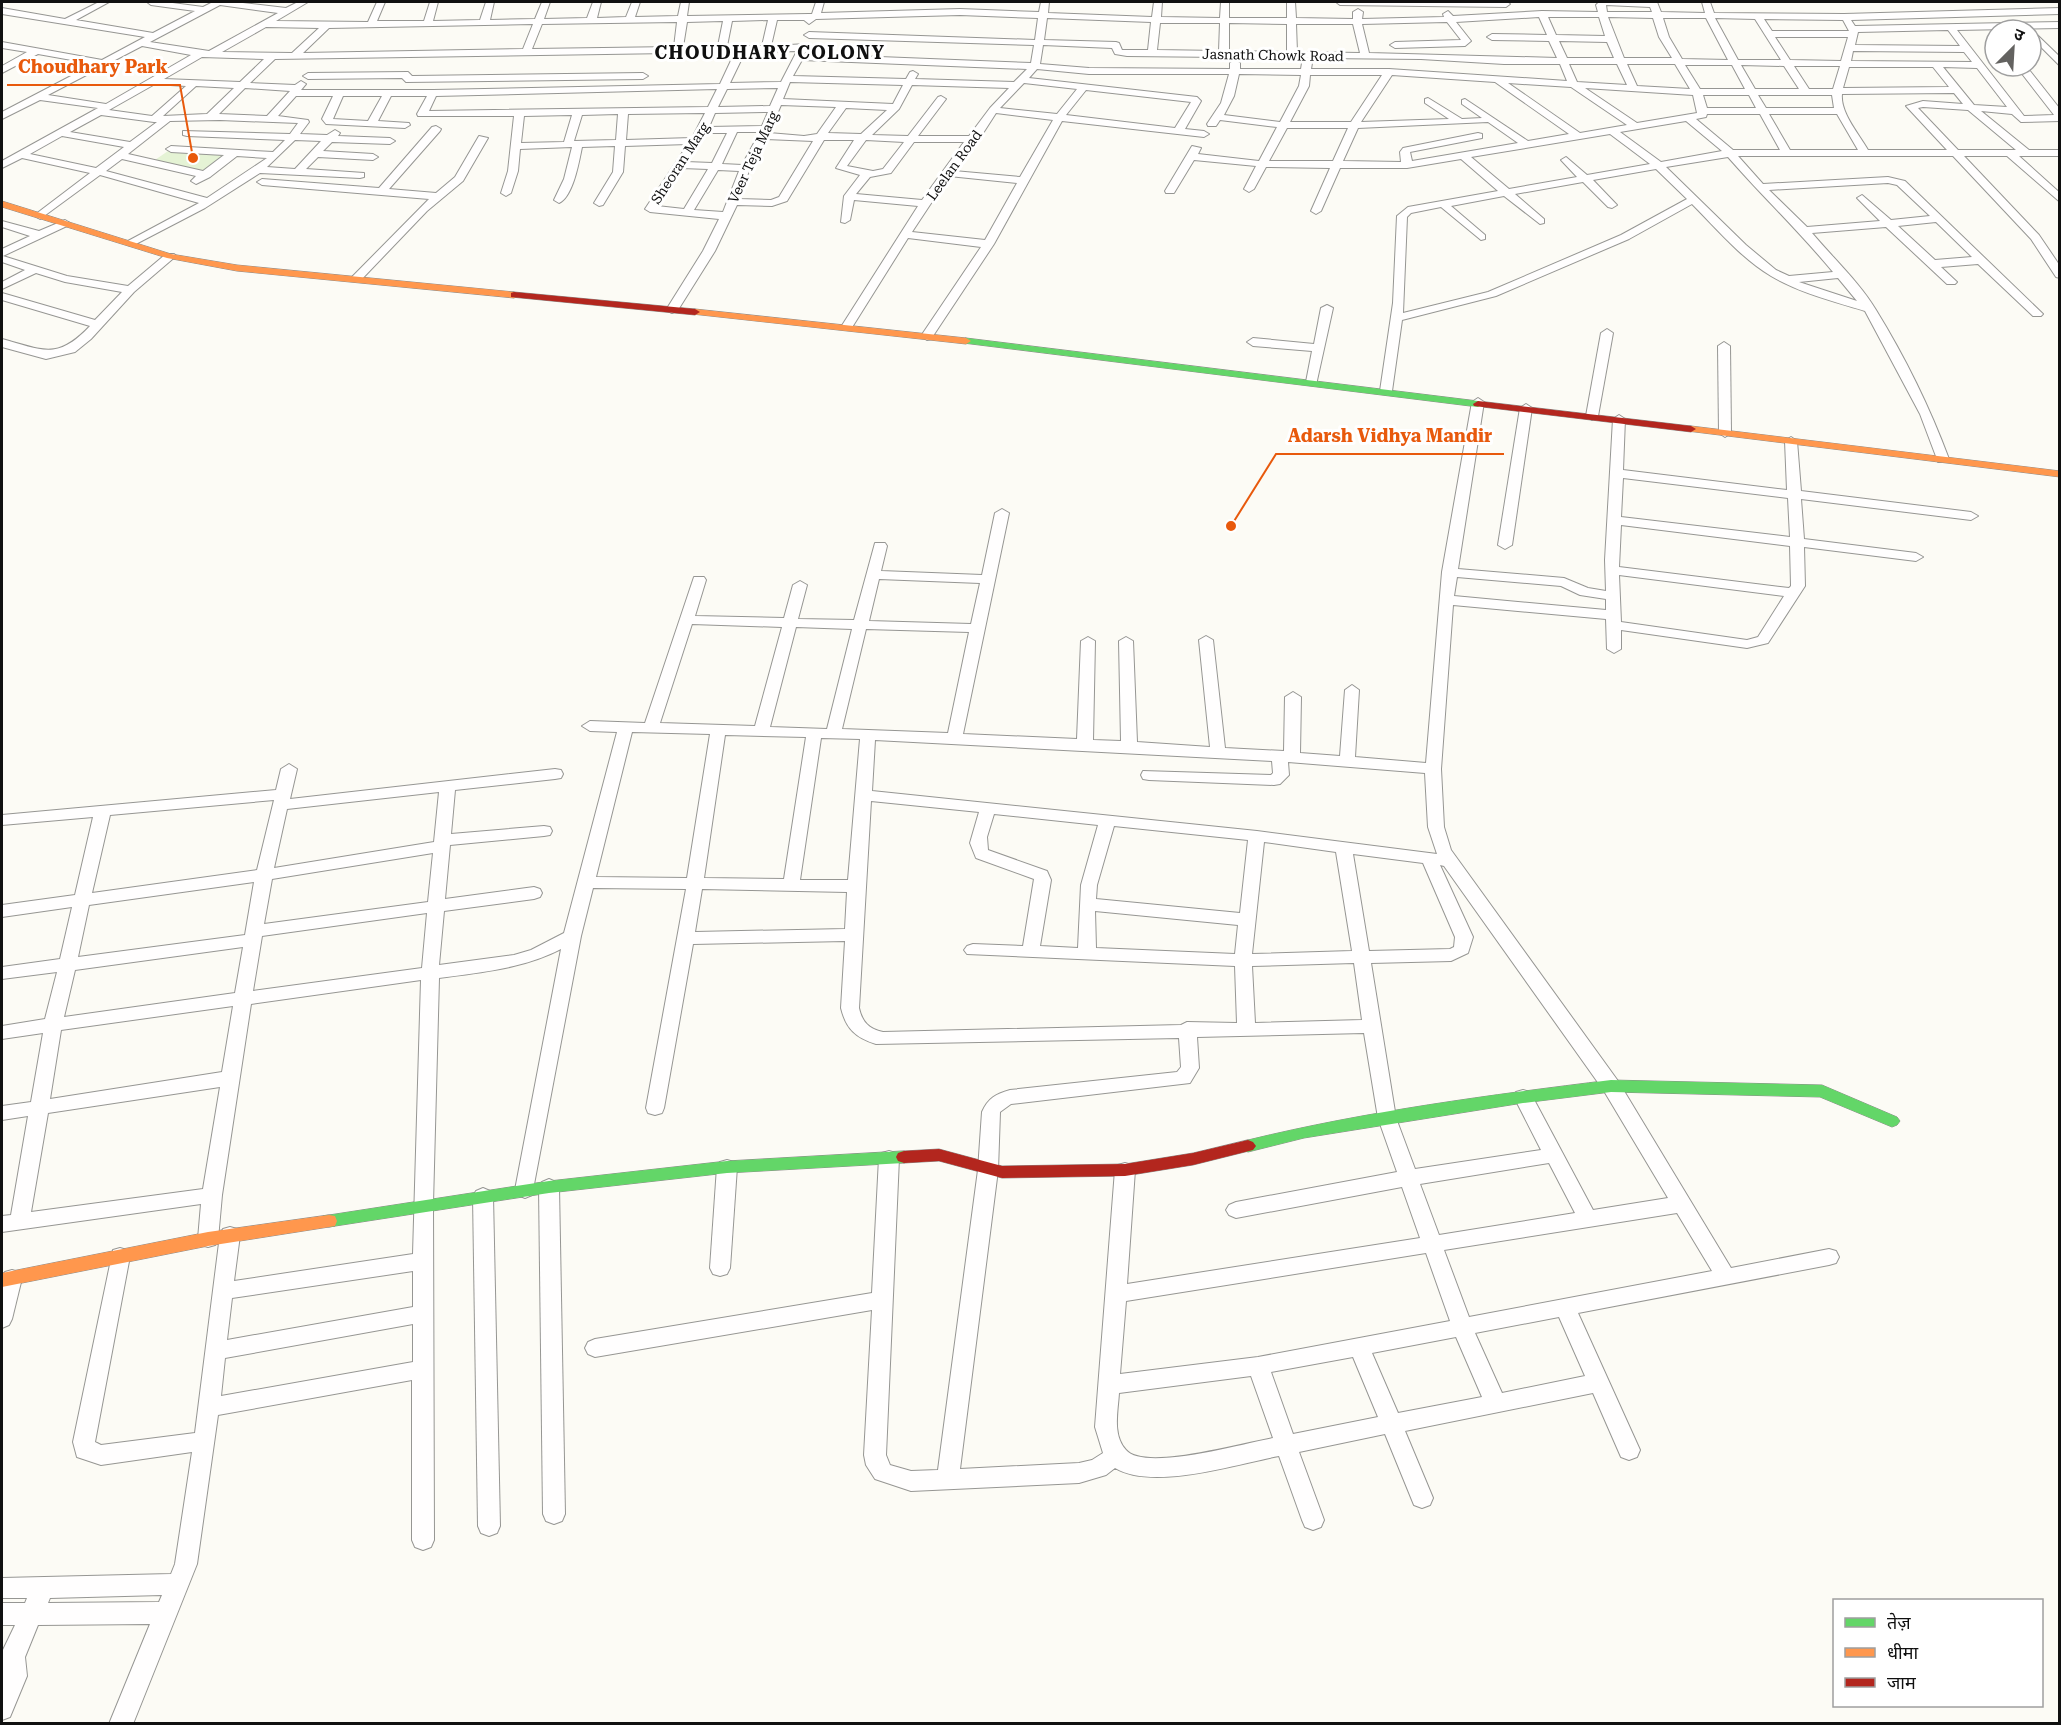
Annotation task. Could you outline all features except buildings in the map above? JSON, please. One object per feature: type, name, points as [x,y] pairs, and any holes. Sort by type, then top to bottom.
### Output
[{"type":"main road","points":[[2,204],[170,256],[237,268],[927,336],[2060,474]]},
{"type":"main road","points":[[7,1279],[219,1237],[423,1204],[549,1187],[727,1167],[939,1155],[952,1156],[988,1170],[1018,1172],[1125,1170],[1193,1159],[1304,1132],[1523,1097],[1611,1086],[1822,1091],[1892,1121]]},
{"type":"street","points":[[4,12],[13,2]]},
{"type":"street","points":[[68,21],[105,2]]},
{"type":"street","points":[[151,2],[204,10]]},
{"type":"street","points":[[2,116],[218,2],[286,11]]},
{"type":"street","points":[[2,165],[104,110],[152,81],[304,2]]},
{"type":"street","points":[[371,25],[381,2]]},
{"type":"street","points":[[428,24],[434,2]]},
{"type":"street","points":[[484,23],[490,2]]},
{"type":"street","points":[[527,51],[546,2]]},
{"type":"street","points":[[591,21],[597,2]]},
{"type":"street","points":[[630,20],[636,2]]},
{"type":"street","points":[[678,49],[685,2]]},
{"type":"street","name":"Veer Teja Marg","points":[[672,310],[701,264],[733,202],[745,168],[777,105],[785,82],[802,52],[820,2]]},
{"type":"street","points":[[1035,66],[1045,2]]},
{"type":"street","points":[[1152,53],[1158,2]]},
{"type":"street","points":[[1170,191],[1204,134],[1218,117],[1234,85],[1235,72],[1223,21],[1225,2]]},
{"type":"street","points":[[1291,2],[1292,55]]},
{"type":"street","points":[[1340,2],[1508,2],[1518,16]]},
{"type":"street","points":[[1360,2],[1357,22],[1364,51],[1466,42],[1450,20],[1444,3]]},
{"type":"street","points":[[1634,89],[1610,39],[1600,5],[1604,2],[1654,3]]},
{"type":"street","points":[[1706,2],[1712,23],[1788,153]]},
{"type":"street","points":[[1915,2],[1928,14]]},
{"type":"street","points":[[1963,2],[1974,13]]},
{"type":"street","points":[[2011,2],[2021,18]]},
{"type":"street","name":"Jasnath Chowk Road","points":[[809,35],[953,26],[1038,42],[1116,45],[1117,50],[1122,53],[1306,55],[1364,51],[1436,58],[1496,60],[1678,61],[1664,37],[1654,3]]},
{"type":"street","points":[[1874,8],[1883,16]]},
{"type":"street","points":[[263,24],[371,25],[813,17],[953,26],[1043,15],[1157,20],[1357,22],[1450,20],[1542,14],[1758,17],[1780,13],[1844,18],[2060,11]]},
{"type":"street","points":[[4,12],[154,36]]},
{"type":"street","points":[[1958,13],[1974,27]]},
{"type":"street","points":[[1542,14],[1561,61],[1574,85],[1635,126]]},
{"type":"street","points":[[1758,17],[1805,91]]},
{"type":"street","points":[[722,48],[728,18]]},
{"type":"street","points":[[766,48],[773,18]]},
{"type":"street","points":[[1844,18],[1854,31],[1837,91],[1837,104],[1864,153]]},
{"type":"street","points":[[295,55],[327,25]]},
{"type":"street","points":[[2043,27],[2060,25]]},
{"type":"street","points":[[1769,34],[1983,26]]},
{"type":"street","points":[[1950,27],[2021,119],[2060,118],[2031,78]]},
{"type":"street","points":[[1496,60],[1492,32],[1552,39],[1610,39]]},
{"type":"street","points":[[140,44],[205,54],[272,56],[527,51],[648,62]]},
{"type":"street","points":[[1432,44],[1436,58]]},
{"type":"street","points":[[2,45],[104,63]]},
{"type":"street","points":[[2043,45],[2060,63]]},
{"type":"street","name":"Sheoran Marg","points":[[726,216],[650,209],[702,130],[742,48]]},
{"type":"street","points":[[308,76],[407,77],[648,62],[678,49],[766,48],[921,61],[1089,71],[1389,72],[1695,92],[1957,90]]},
{"type":"street","points":[[1851,48],[1967,49]]},
{"type":"street","points":[[2,70],[35,52]]},
{"type":"street","points":[[371,124],[407,77],[420,52]]},
{"type":"street","points":[[270,119],[327,54]]},
{"type":"street","points":[[1248,189],[1304,86],[1308,72],[1306,55]]},
{"type":"street","points":[[152,162],[171,149],[243,86],[272,56]]},
{"type":"street","points":[[921,61],[896,107],[862,138],[841,168],[878,174],[890,169],[941,99]]},
{"type":"street","points":[[640,89],[648,62]]},
{"type":"street","points":[[1703,111],[1679,62],[1980,65]]},
{"type":"street","points":[[1936,65],[1971,108],[2026,153]]},
{"type":"street","name":"Leelan Road","points":[[847,327],[947,173],[993,110],[1035,66]]},
{"type":"street","points":[[1316,211],[1354,125],[1389,72]]},
{"type":"street","points":[[1497,80],[1578,136]]},
{"type":"street","points":[[152,81],[339,93],[640,89],[785,82],[1021,83],[1084,86],[1194,99],[1196,101],[1179,130]]},
{"type":"street","points":[[154,119],[193,84]]},
{"type":"street","points":[[927,336],[988,244],[1059,118],[1084,86]]},
{"type":"street","points":[[469,114],[478,92]]},
{"type":"street","points":[[339,93],[327,119],[330,122],[405,124]]},
{"type":"street","points":[[434,93],[422,114],[713,110],[777,105],[896,107]]},
{"type":"street","points":[[39,97],[154,119],[206,117],[304,122],[275,155],[237,185],[132,243]]},
{"type":"street","points":[[1428,101],[1460,121],[1498,151]]},
{"type":"street","points":[[1465,102],[1527,145]]},
{"type":"street","points":[[2016,111],[1923,104],[1911,106],[2054,256],[2060,275]]},
{"type":"street","points":[[733,202],[781,201],[843,105]]},
{"type":"street","points":[[993,110],[1204,134]]},
{"type":"street","points":[[599,203],[618,172],[623,111]]},
{"type":"street","points":[[1703,111],[1840,111]]},
{"type":"street","points":[[1191,156],[1262,164],[1407,165],[1689,118],[1702,115],[1703,111]]},
{"type":"street","points":[[559,200],[569,179],[578,112]]},
{"type":"street","points":[[506,193],[513,171],[519,114]]},
{"type":"street","points":[[1218,117],[1282,125],[1484,121]]},
{"type":"street","points":[[1689,118],[1730,153],[1760,188],[1804,230],[1870,309],[1926,414],[1943,459]]},
{"type":"street","points":[[40,216],[167,119]]},
{"type":"street","points":[[298,172],[344,123]]},
{"type":"street","points":[[381,192],[436,129]]},
{"type":"street","points":[[702,130],[734,129],[804,139],[822,137],[974,139]]},
{"type":"street","points":[[687,212],[715,167],[734,129]]},
{"type":"street","points":[[1611,130],[1659,166],[1742,248],[1785,280],[1870,309]]},
{"type":"street","points":[[187,133],[390,141]]},
{"type":"street","points":[[59,134],[130,145]]},
{"type":"street","points":[[1407,165],[1405,152],[1407,150],[1478,136]]},
{"type":"street","points":[[356,279],[437,196],[459,179],[483,138]]},
{"type":"street","points":[[517,146],[694,141]]},
{"type":"street","points":[[171,149],[275,155]]},
{"type":"street","points":[[178,193],[234,153]]},
{"type":"street","points":[[1386,391],[1397,318],[1403,209],[1443,204],[1730,153],[2060,153]]},
{"type":"street","points":[[2010,153],[2060,199]]},
{"type":"street","points":[[315,154],[374,157]]},
{"type":"street","points":[[20,155],[99,172],[208,202]]},
{"type":"street","points":[[119,155],[206,175]]},
{"type":"street","points":[[1465,157],[1540,221]]},
{"type":"street","points":[[1566,160],[1612,205]]},
{"type":"street","points":[[681,165],[745,168]]},
{"type":"street","points":[[257,170],[360,175]]},
{"type":"street","points":[[845,220],[849,196],[867,173]]},
{"type":"street","points":[[947,173],[1024,181]]},
{"type":"street","points":[[1760,188],[1893,180],[1901,183],[2037,314]]},
{"type":"street","points":[[262,182],[437,196]]},
{"type":"street","points":[[849,196],[926,204]]},
{"type":"street","points":[[1862,198],[1952,282]]},
{"type":"street","points":[[1397,318],[1492,294],[1625,237],[1694,199]]},
{"type":"street","points":[[1443,204],[1481,237]]},
{"type":"street","points":[[1804,230],[1938,219]]},
{"type":"street","points":[[2,253],[65,223]]},
{"type":"street","points":[[2,224],[39,235]]},
{"type":"street","points":[[907,235],[988,244]]},
{"type":"street","points":[[3,345],[38,354],[53,355],[71,349],[98,325],[130,290],[170,256]]},
{"type":"street","points":[[2,259],[86,284],[130,290]]},
{"type":"street","points":[[1932,264],[1981,260]]},
{"type":"street","points":[[2,286],[36,270]]},
{"type":"street","points":[[1785,280],[1843,274]]},
{"type":"street","points":[[2,296],[98,325]]},
{"type":"street","points":[[1312,382],[1327,308]]},
{"type":"street","points":[[1592,416],[1606,333]]},
{"type":"street","points":[[1253,342],[1319,348]]},
{"type":"street","points":[[1724,346],[1725,433]]},
{"type":"street","points":[[1478,402],[1446,600],[1433,769],[1436,827],[1449,861],[1611,1086],[1725,1276]]},
{"type":"street","points":[[1505,545],[1526,408]]},
{"type":"street","points":[[1614,649],[1612,570],[1619,419]]},
{"type":"street","points":[[1446,600],[1614,620],[1739,643],[1756,643],[1762,640],[1793,593],[1799,579],[1791,441]]},
{"type":"street","points":[[1616,473],[1971,516]]},
{"type":"street","points":[[954,739],[1002,513]]},
{"type":"street","points":[[1614,520],[1916,556]]},
{"type":"street","points":[[832,734],[880,546]]},
{"type":"street","points":[[1612,570],[1793,593]]},
{"type":"street","points":[[1449,572],[1564,582],[1585,592],[1613,596]]},
{"type":"street","points":[[873,575],[987,579]]},
{"type":"street","points":[[651,728],[699,580]]},
{"type":"street","points":[[761,732],[800,585]]},
{"type":"street","points":[[686,620],[977,628]]},
{"type":"street","points":[[1206,640],[1218,752]]},
{"type":"street","points":[[1085,745],[1088,641]]},
{"type":"street","points":[[1126,641],[1129,747]]},
{"type":"street","points":[[1347,761],[1352,690]]},
{"type":"street","points":[[1149,775],[1274,780],[1281,775],[1286,756],[1293,697]]},
{"type":"street","points":[[590,726],[868,735],[1129,747],[1286,756],[1433,769]]},
{"type":"street","points":[[525,1190],[572,936],[626,728]]},
{"type":"street","points":[[655,1108],[686,938],[718,730]]},
{"type":"street","points":[[791,885],[814,733]]},
{"type":"street","points":[[868,735],[856,886],[850,1008],[859,1031],[884,1039],[1186,1029],[1373,1026]]},
{"type":"street","points":[[121,1724],[186,1564],[190,1543],[223,1291],[219,1237],[212,1194],[264,875],[289,769]]},
{"type":"street","points":[[2,820],[103,810],[282,799],[555,774]]},
{"type":"street","points":[[423,1539],[423,1204],[430,973],[448,785]]},
{"type":"street","points":[[863,795],[1257,836],[1449,861]]},
{"type":"street","points":[[988,808],[978,842],[982,854],[1034,872],[1041,875],[1043,880],[1030,952]]},
{"type":"street","points":[[103,810],[53,1025],[38,1107],[11,1223],[212,1194]]},
{"type":"street","points":[[1087,955],[1086,904],[1107,821]]},
{"type":"street","points":[[2,911],[264,875],[442,843],[544,831]]},
{"type":"street","points":[[1246,1028],[1243,960],[1257,836]]},
{"type":"street","points":[[1344,848],[1388,1118],[1431,1244],[1462,1326],[1496,1404]]},
{"type":"street","points":[[973,950],[1243,960],[1362,959],[1458,953],[1462,948],[1464,937],[1429,859]]},
{"type":"street","points":[[586,882],[856,886]]},
{"type":"street","points":[[2,973],[253,936],[436,905],[534,893]]},
{"type":"street","points":[[1086,904],[1248,920]]},
{"type":"street","points":[[686,938],[854,935]]},
{"type":"street","points":[[2,1032],[243,1000],[528,957],[572,936]]},
{"type":"street","points":[[948,1479],[988,1170],[991,1112],[1000,1100],[1183,1078],[1190,1068],[1186,1029]]},
{"type":"street","points":[[2,1113],[231,1078]]},
{"type":"street","points":[[1523,1097],[1588,1219]]},
{"type":"street","points":[[1236,1210],[1408,1178],[1554,1155]]},
{"type":"street","points":[[889,1158],[875,1455],[877,1465],[883,1472],[911,1481],[1078,1473],[1098,1468],[1116,1456]]},
{"type":"street","points":[[720,1268],[727,1167]]},
{"type":"street","points":[[1125,1170],[1106,1427],[1108,1441],[1116,1456],[1129,1467],[1141,1470],[1163,1468],[1598,1383]]},
{"type":"street","points":[[549,1187],[554,1514]]},
{"type":"street","points":[[483,1196],[489,1526]]},
{"type":"street","points":[[1115,1294],[1682,1204]]},
{"type":"street","points":[[120,1256],[86,1430],[85,1450],[101,1455],[205,1441]]},
{"type":"street","points":[[1108,1385],[1258,1366],[1829,1257]]},
{"type":"street","points":[[223,1291],[423,1261]]},
{"type":"street","points":[[2,1319],[7,1279]]},
{"type":"street","points":[[595,1348],[882,1300]]},
{"type":"street","points":[[1564,1306],[1629,1450]]},
{"type":"street","points":[[216,1351],[423,1314]]},
{"type":"street","points":[[1359,1346],[1422,1498]]},
{"type":"street","points":[[1258,1366],[1313,1520]]},
{"type":"street","points":[[209,1407],[423,1369]]},
{"type":"street","points":[[2,1588],[178,1584]]},
{"type":"street","points":[[2,1709],[15,1676],[7,1663],[43,1587]]},
{"type":"street","points":[[2,1614],[166,1613]]},
{"type":"green space","points":[[171,149],[234,153],[206,175],[152,162]]},
{"type":"traffic: fast","points":[[966,341],[1478,404]]},
{"type":"traffic: fast","points":[[1248,1146],[1304,1132],[1523,1097],[1611,1086],[1822,1091],[1892,1121]]},
{"type":"traffic: fast","points":[[329,1221],[549,1187],[727,1167],[904,1157]]},
{"type":"traffic: slow","points":[[2,204],[170,256],[237,268],[514,295]]},
{"type":"traffic: slow","points":[[695,312],[966,341]]},
{"type":"traffic: slow","points":[[1691,429],[2060,474]]},
{"type":"traffic: slow","points":[[2,1280],[208,1239],[329,1221]]},
{"type":"traffic: jam","points":[[514,295],[695,312]]},
{"type":"traffic: jam","points":[[1478,404],[1691,429]]},
{"type":"traffic: jam","points":[[904,1157],[939,1155],[1002,1172],[1125,1170],[1193,1159],[1248,1146]]},
{"type":"place","name":"Choudhary Park","points":[[193,158]]},
{"type":"place","name":"Adarsh Vidhya Mandir","points":[[1231,526]]},
{"type":"district","name":"CHOUDHARY COLONY","points":[[770,53]]}]
